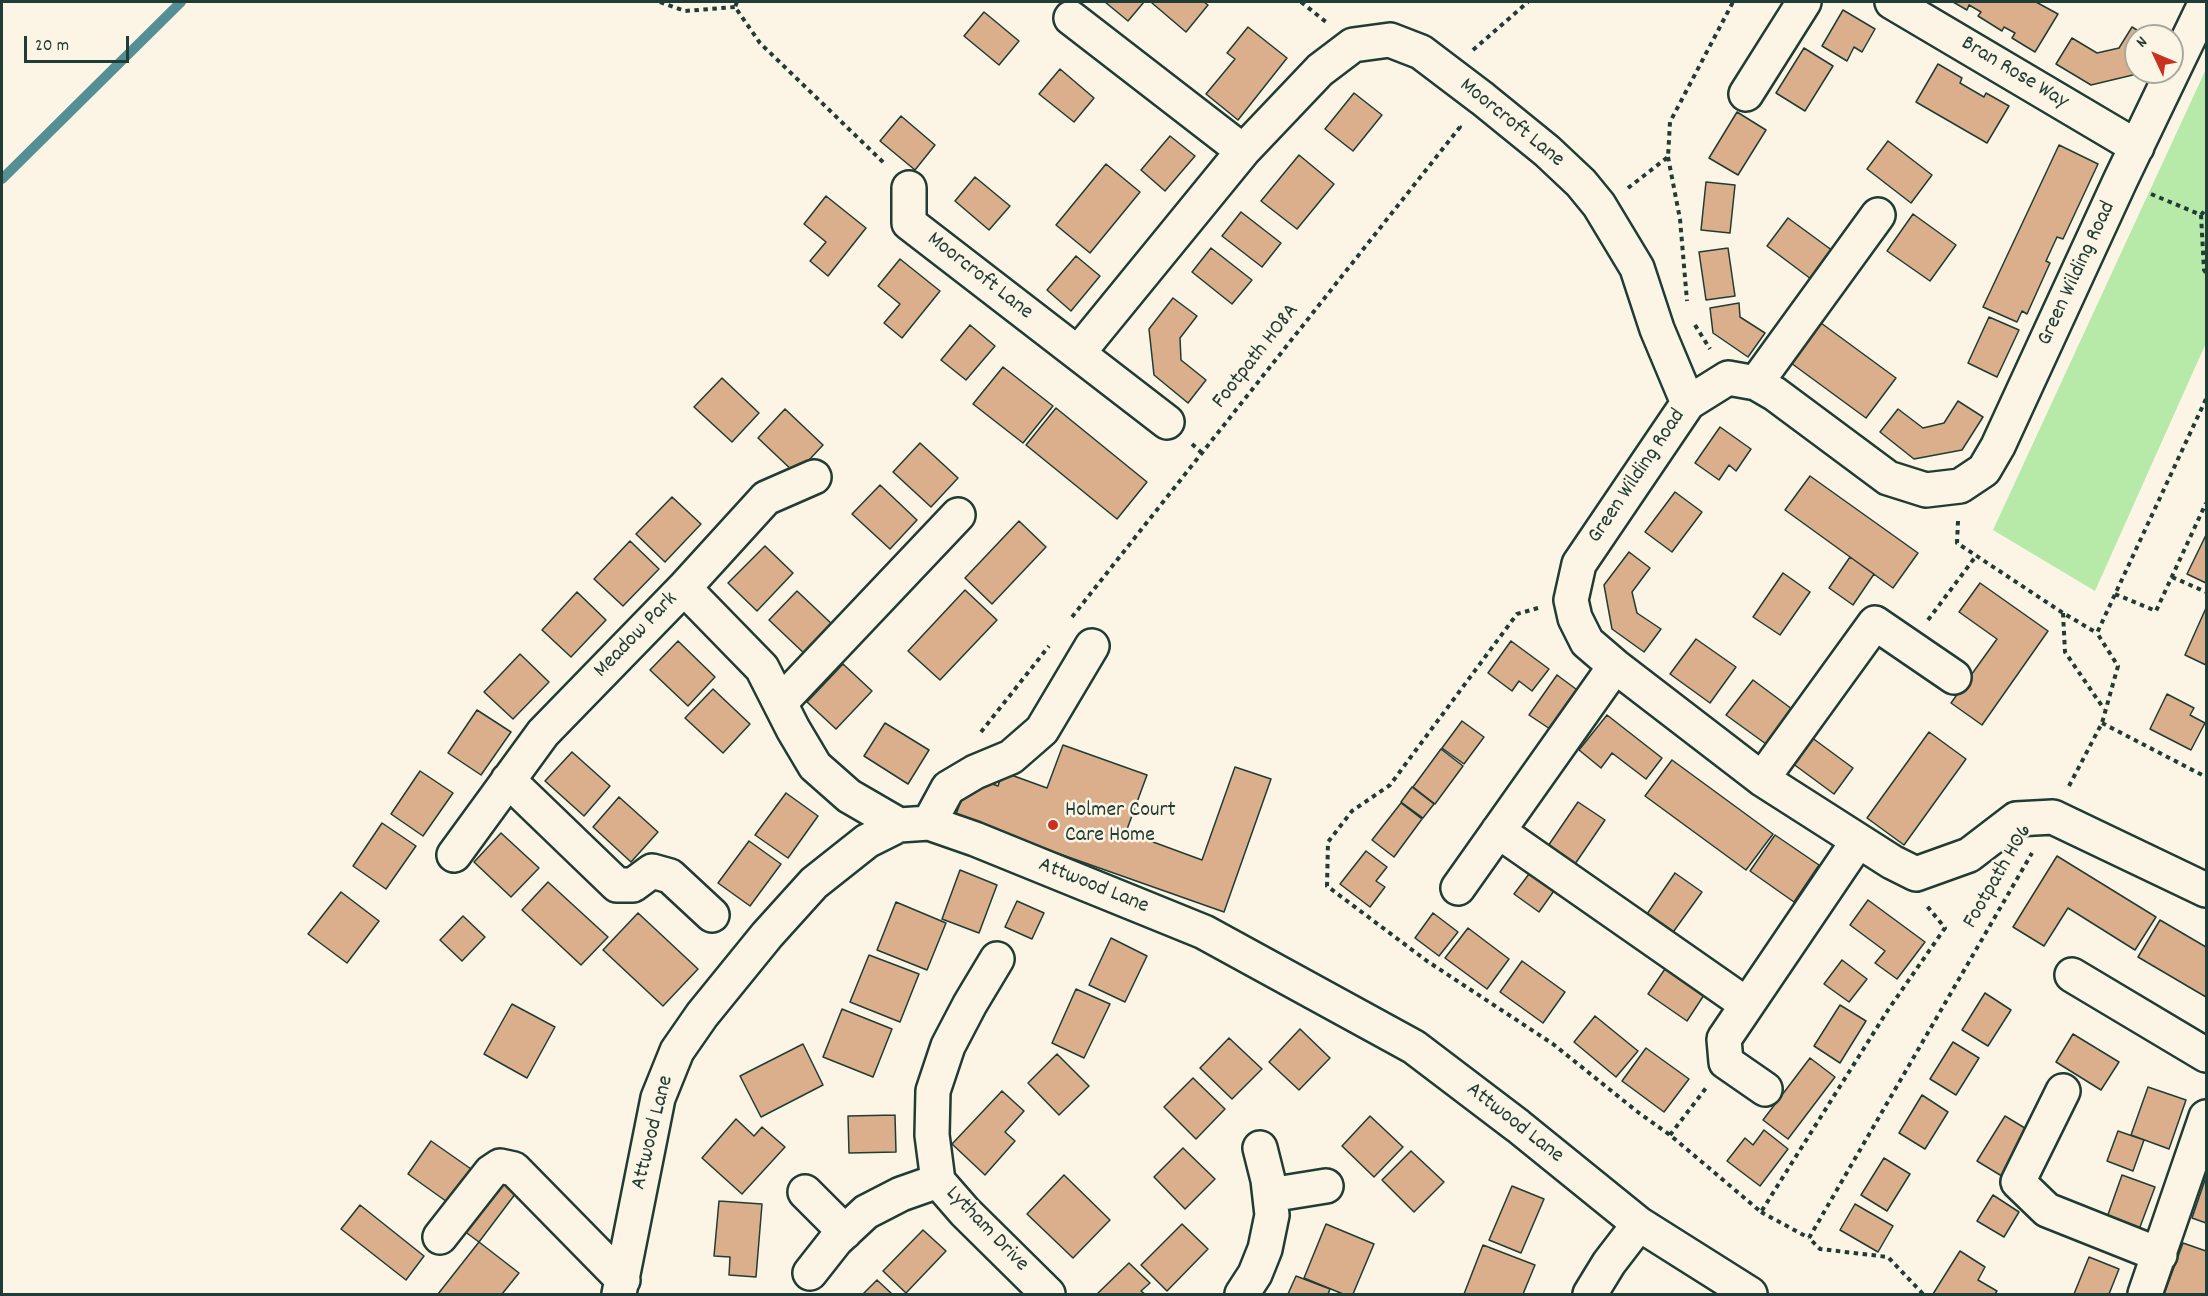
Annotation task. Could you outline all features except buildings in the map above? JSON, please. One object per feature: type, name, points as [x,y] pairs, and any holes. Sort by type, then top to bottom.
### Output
[{"type":"street","points":[[1746,94],[1804,2]]},
{"type":"street","name":"Bran Rose Way","points":[[1892,2],[2137,147]]},
{"type":"street","name":"Green Wilding Road","points":[[2206,2],[2120,181],[1998,446],[1984,470],[1960,486],[1926,490],[1888,478],[1775,394],[1742,380],[1688,403],[1579,564],[1571,600],[1575,618],[1587,642],[1615,666],[1762,779],[1892,862],[1916,874],[1969,855],[2016,819],[2053,817],[2206,890]]},
{"type":"street","points":[[1071,18],[1243,151]]},
{"type":"street","name":"Moorcroft Lane","points":[[1078,353],[1243,151],[1320,70],[1353,45],[1390,40],[1421,52],[1547,151],[1581,183],[1599,205],[1637,268],[1657,329],[1688,403]]},
{"type":"street","name":"Moorcroft Lane","points":[[909,188],[909,223],[1167,422]]},
{"type":"street","points":[[1742,380],[1878,215]]},
{"type":"street","points":[[684,588],[766,498],[814,477]]},
{"type":"street","points":[[780,703],[958,515]]},
{"type":"street","name":"Meadow Park","points":[[454,855],[543,733],[684,588],[762,668],[815,766],[849,796],[914,824]]},
{"type":"street","points":[[1762,779],[1875,623],[1954,677]]},
{"type":"street","points":[[914,824],[948,788],[975,772],[1011,757],[1042,730],[1092,646]]},
{"type":"street","points":[[1458,888],[1615,666]]},
{"type":"street","points":[[508,780],[617,885],[633,885],[652,871],[670,876],[712,915]]},
{"type":"street","name":"Attwood Lane","points":[[621,1287],[658,1098],[677,1051],[709,1006],[814,883],[867,841],[914,824],[975,839],[1204,932],[1414,1047],[1518,1126],[1639,1224],[1750,1294]]},
{"type":"street","points":[[1498,831],[1746,1004]]},
{"type":"street","points":[[1765,1089],[1726,1062],[1724,1039],[1858,841]]},
{"type":"street","name":"Lytham Drive","points":[[997,959],[948,1046],[933,1091],[932,1135],[939,1181],[965,1212],[1048,1294]]},
{"type":"street","points":[[2072,975],[2206,1055]]},
{"type":"street","points":[[2063,1091],[2018,1182],[2047,1210],[2160,1255]]},
{"type":"street","points":[[2145,1294],[2206,1117]]},
{"type":"street","points":[[1242,1294],[1255,1274],[1265,1249],[1272,1215],[1260,1148]]},
{"type":"street","points":[[440,1238],[491,1172],[500,1166],[514,1170],[621,1287]]},
{"type":"street","points":[[810,1273],[836,1240],[866,1212],[901,1194],[939,1181]]},
{"type":"street","points":[[1270,1195],[1326,1186]]},
{"type":"street","points":[[805,1192],[845,1232]]},
{"type":"street","points":[[1590,1294],[1609,1263],[1639,1224]]},
{"type":"path","points":[[660,2],[685,11],[736,4],[760,43],[909,188]]},
{"type":"path","points":[[1301,2],[1353,45]]},
{"type":"path","points":[[1687,312],[1680,219],[1668,157],[1670,122],[1733,2]]},
{"type":"path","name":"Footpath HO8A","points":[[1070,619],[1460,127],[1451,120]]},
{"type":"path","points":[[1599,205],[1634,185],[1668,157]]},
{"type":"path","points":[[2120,181],[2201,215]]},
{"type":"path","points":[[2206,209],[2201,215],[2206,273]]},
{"type":"path","points":[[1693,322],[1742,380]]},
{"type":"path","points":[[1960,486],[1957,543],[2097,633],[2206,399]]},
{"type":"path","points":[[2115,594],[2156,611],[2206,503]]},
{"type":"path","points":[[1908,646],[1976,556]]},
{"type":"path","points":[[2172,576],[2206,592]]},
{"type":"path","points":[[2063,613],[2065,652],[2104,710]]},
{"type":"path","name":"Footpath HO6","points":[[1809,1238],[2053,817],[2102,723],[2118,666],[2097,633]]},
{"type":"path","points":[[975,739],[1056,638]]},
{"type":"path","points":[[2102,723],[2206,777]]},
{"type":"path","points":[[1670,1135],[1726,1062]]},
{"type":"path","points":[[1761,1212],[1809,1238],[1820,1249],[1888,1257],[1923,1294]]},
{"type":"green space","points":[[2206,69],[2206,343],[2095,591],[1993,530]]},
{"type":"waterway","points":[[2,179],[181,2]]},
{"type":"place","name":"Holmer Court Care Home","points":[[1053,825]]}]
